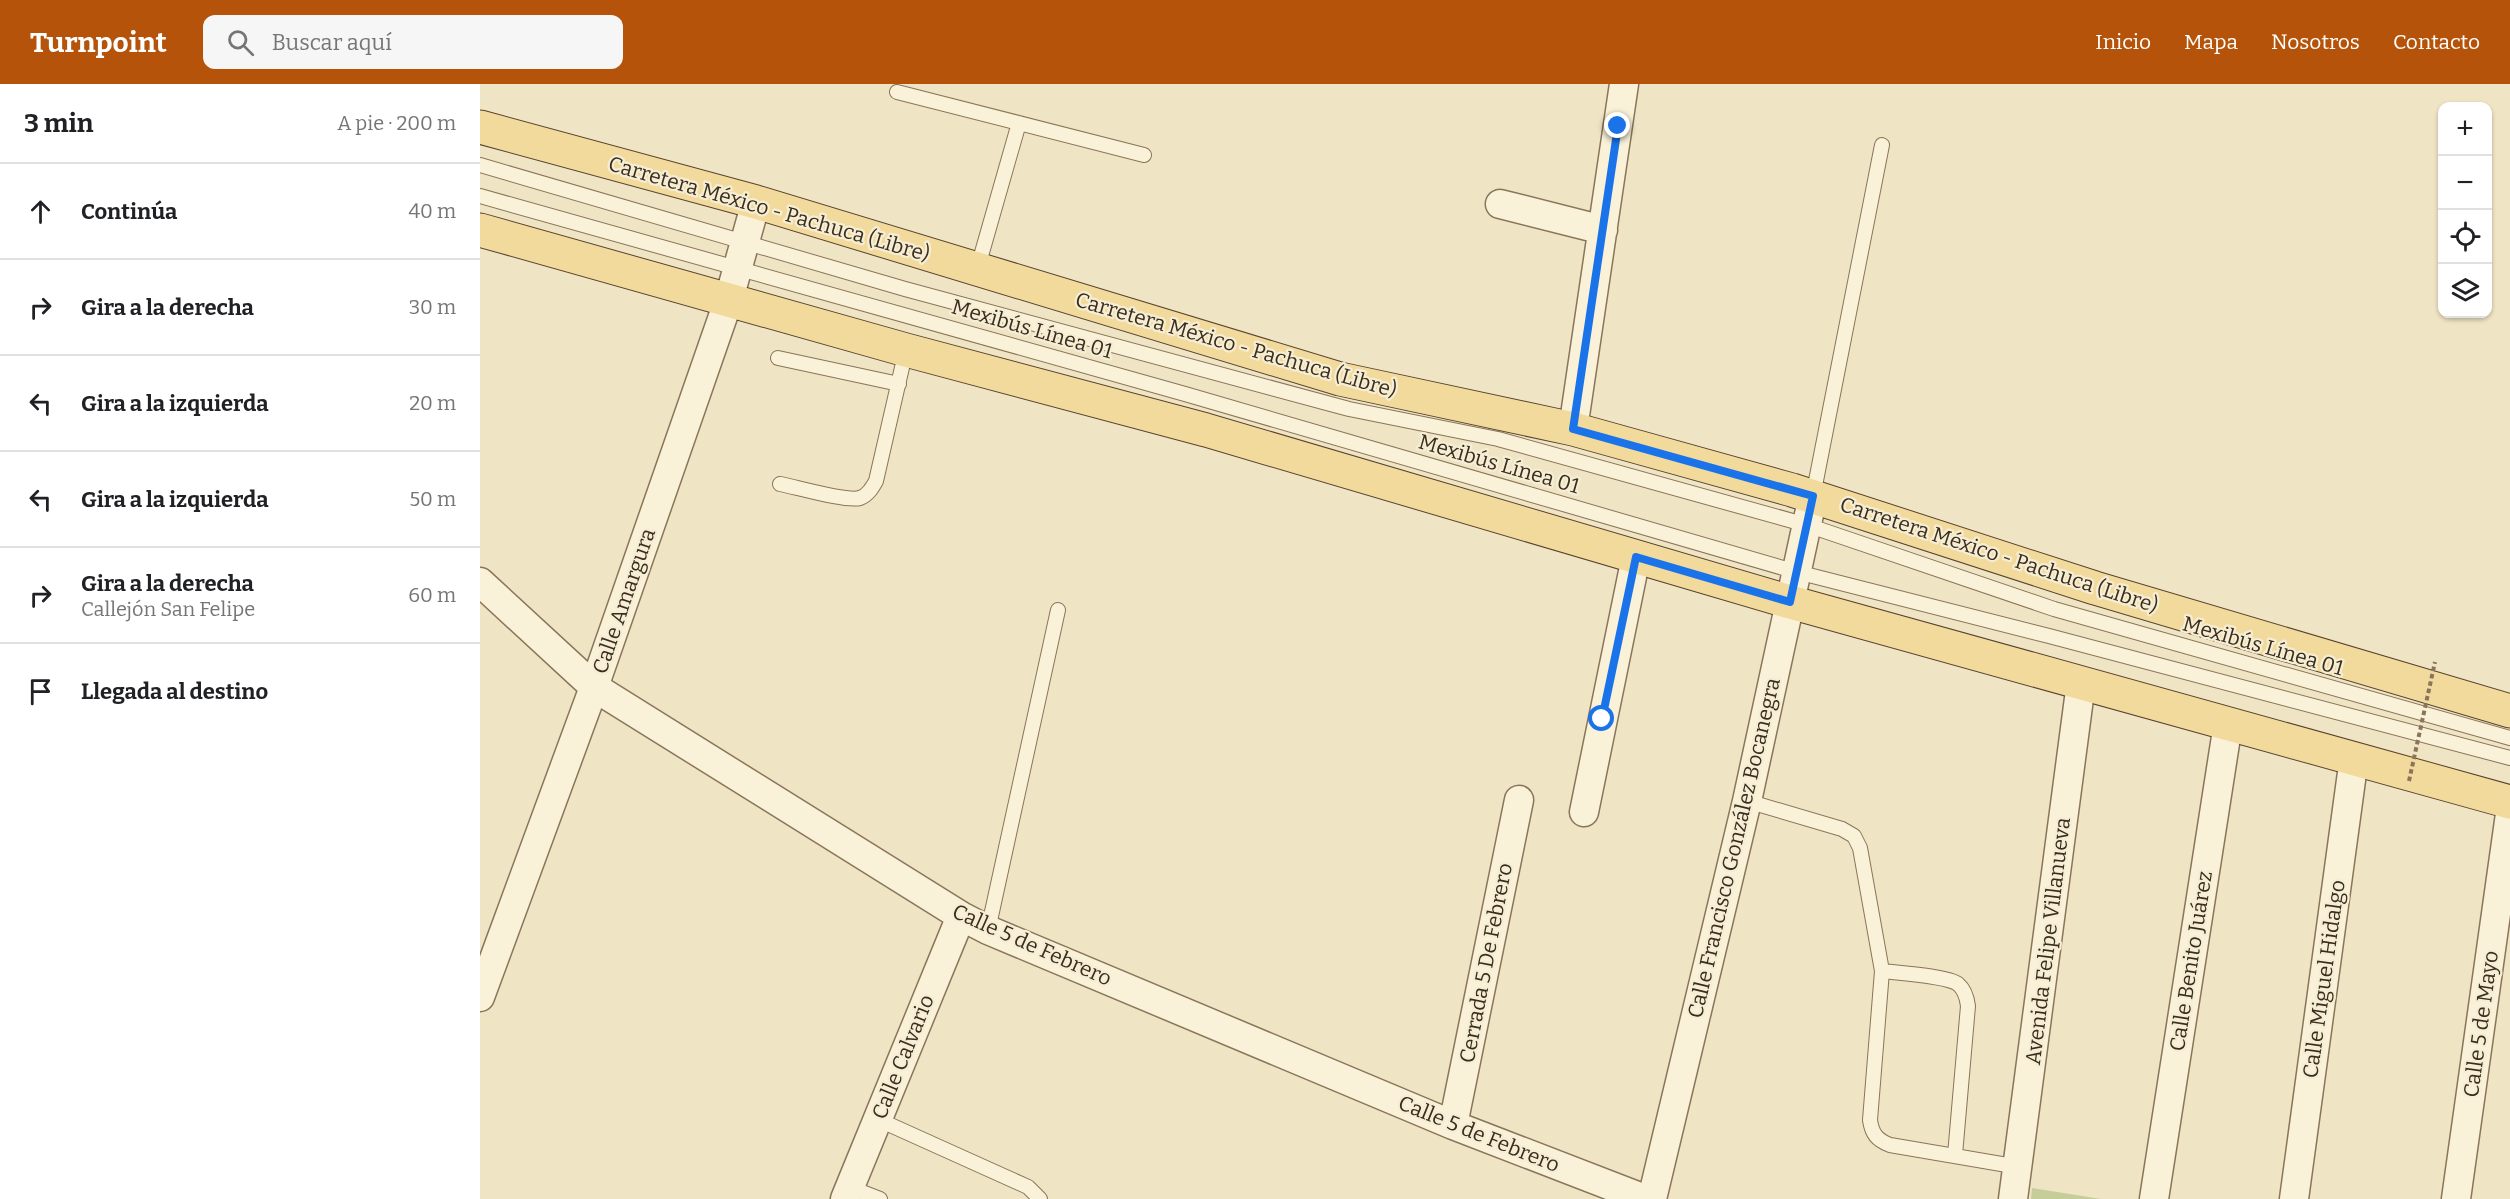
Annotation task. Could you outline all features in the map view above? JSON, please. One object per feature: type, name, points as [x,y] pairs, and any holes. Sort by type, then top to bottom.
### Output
[{"type":"main road","name":"Carretera México - Pachuca (Libre)","points":[[480,127],[756,202],[1340,379],[1573,429],[1810,511],[2095,588],[2510,711]]},
{"type":"main road","points":[[480,230],[737,270],[906,350],[1206,430],[1636,557],[1793,587],[2081,683],[2510,802]]},
{"type":"street","points":[[1573,429],[1624,84]]},
{"type":"street","name":"Calle Amargura","points":[[480,997],[594,687],[737,270],[756,202]]},
{"type":"street","points":[[1500,204],[1603,230]]},
{"type":"street","name":"Calle Francisco González Bocanegra","points":[[1652,1199],[1747,801],[1810,511]]},
{"type":"street","points":[[1584,812],[1636,557]]},
{"type":"street","name":"Calle 5 de Febrero","points":[[480,582],[594,687],[960,916],[988,930],[1453,1125],[1645,1199]]},
{"type":"street","name":"Avenida Felipe Villanueva","points":[[2013,1199],[2081,683]]},
{"type":"street","name":"Calle Benito Juárez","points":[[2154,1199],[2228,724]]},
{"type":"street","name":"Calle Miguel Hidalgo","points":[[2294,1199],[2354,758]]},
{"type":"street","name":"Cerrada 5 De Febrero","points":[[1453,1125],[1519,800]]},
{"type":"street","name":"Calle 5 de Mayo","points":[[2456,1199],[2510,814]]},
{"type":"street","name":"Calle Calvario","points":[[847,1193],[960,916]]},
{"type":"lane","points":[[897,92],[1144,155]]},
{"type":"lane","points":[[977,270],[1019,123]]},
{"type":"lane","points":[[1810,511],[1882,145]]},
{"type":"lane","name":"Mexibús Línea 01","points":[[480,165],[737,270],[905,288],[1349,409],[1498,439],[1810,511],[2054,609],[2510,738]]},
{"type":"lane","name":"Mexibús Línea 01","points":[[480,196],[1185,394],[1793,587],[2049,636],[2510,758]]},
{"type":"lane","points":[[780,484],[848,498],[860,498],[870,491],[876,481],[906,350]]},
{"type":"lane","points":[[778,358],[899,384]]},
{"type":"lane","points":[[988,930],[1058,609]]},
{"type":"lane","points":[[1747,801],[1842,830],[1854,836],[1860,848],[1882,970],[1870,1119],[1872,1131],[1879,1141],[1890,1145],[2019,1167]]},
{"type":"lane","points":[[1882,970],[1948,980],[1959,985],[1966,994],[1968,1006],[1954,1155]]},
{"type":"lane","points":[[877,1119],[1028,1187],[1040,1199]]},
{"type":"lane","points":[[847,1193],[880,1199]]},
{"type":"path","points":[[2409,781],[2435,662]]},
{"type":"green space","points":[[2032,1188],[2101,1199],[2031,1199]]},
{"type":"route","points":[[1602,719],[1636,557],[1790,602],[1813,496],[1573,429],[1618,126]]}]
